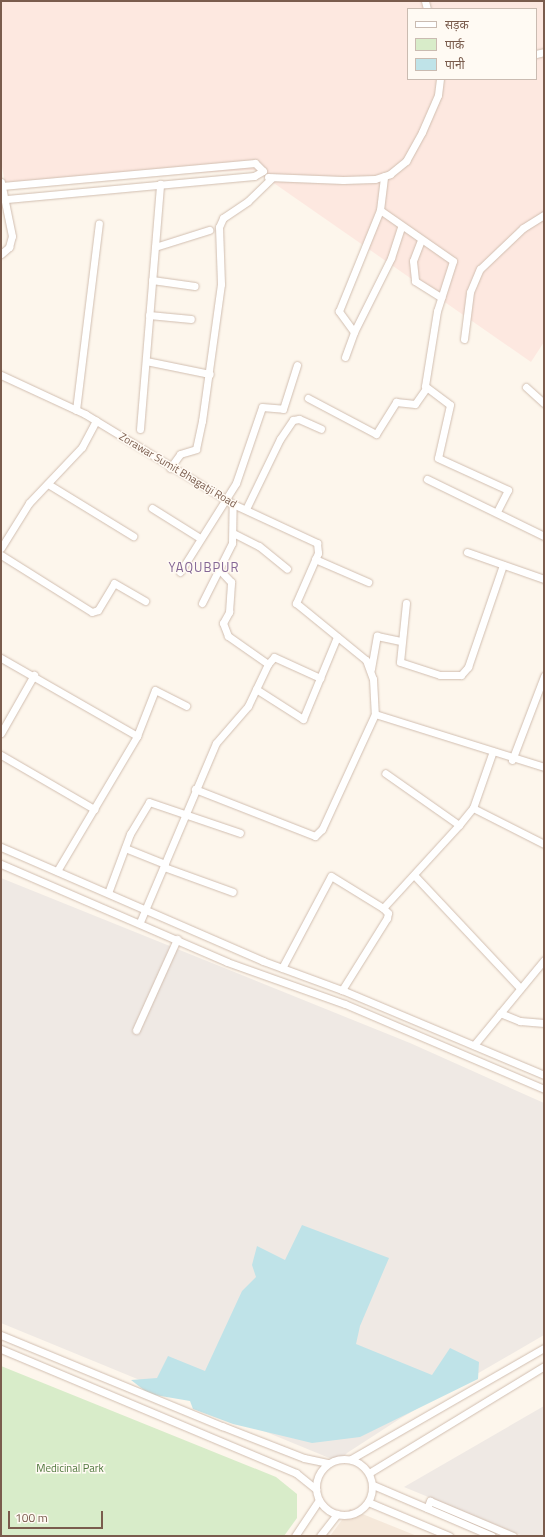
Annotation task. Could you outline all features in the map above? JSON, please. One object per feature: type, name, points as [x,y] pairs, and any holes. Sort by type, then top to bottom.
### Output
[{"type":"street","points":[[4,199],[261,176],[272,178],[343,180],[384,176],[406,161],[438,95],[440,80]]},
{"type":"street","points":[[1,254],[9,247],[12,236],[1,184],[255,163],[261,167],[261,176]]},
{"type":"street","points":[[354,332],[338,311],[380,210],[384,176]]},
{"type":"street","points":[[170,468],[180,454],[196,448],[210,374],[221,284],[219,227],[223,218],[248,201],[272,178]]},
{"type":"street","points":[[140,429],[160,184]]},
{"type":"street","points":[[380,210],[401,227],[453,261],[441,297],[424,377],[426,388],[450,405],[438,458],[508,490],[496,512]]},
{"type":"street","points":[[464,340],[470,292],[480,269],[523,228],[544,215]]},
{"type":"street","points":[[76,410],[99,223]]},
{"type":"street","points":[[345,357],[354,332],[391,258],[401,227]]},
{"type":"street","points":[[154,247],[209,230]]},
{"type":"street","points":[[421,240],[413,261],[415,281],[441,297]]},
{"type":"street","points":[[152,280],[195,286]]},
{"type":"street","points":[[149,315],[191,319]]},
{"type":"street","points":[[146,361],[210,374]]},
{"type":"street","points":[[180,572],[200,538],[226,500],[262,407],[282,410],[297,365]]},
{"type":"street","name":"Zorawar Sumit Bhagatji Road","points":[[1,375],[96,421],[170,468],[233,504],[317,543],[315,559],[296,603],[366,660],[370,670]]},
{"type":"street","points":[[526,387],[544,402]]},
{"type":"street","points":[[308,398],[376,434],[396,402],[415,404],[426,388]]},
{"type":"street","points":[[246,509],[280,439],[293,420],[299,419],[321,429]]},
{"type":"street","points":[[1,548],[29,504],[82,447],[96,421]]},
{"type":"street","points":[[426,479],[544,536]]},
{"type":"street","points":[[48,484],[133,536]]},
{"type":"street","points":[[202,602],[220,570],[233,533],[233,504]]},
{"type":"street","points":[[152,508],[200,538]]},
{"type":"street","points":[[233,533],[259,546],[287,569]]},
{"type":"street","points":[[467,552],[544,579]]},
{"type":"street","points":[[1,555],[92,612],[98,610],[114,583],[145,601]]},
{"type":"street","points":[[315,559],[368,582]]},
{"type":"street","points":[[406,602],[400,642],[400,662],[440,676],[461,675],[468,668],[503,565]]},
{"type":"street","points":[[220,570],[231,582],[229,612],[223,623],[228,636],[268,664]]},
{"type":"street","points":[[195,789],[318,836],[374,714],[370,670],[377,636],[400,642]]},
{"type":"street","points":[[256,689],[303,719],[337,637]]},
{"type":"street","points":[[1,658],[34,675],[137,736]]},
{"type":"street","points":[[140,922],[165,866],[195,789],[216,743],[248,706],[268,664],[274,658],[320,678]]},
{"type":"street","points":[[1,733],[34,675]]},
{"type":"street","points":[[512,760],[544,676]]},
{"type":"street","points":[[57,872],[137,736],[156,689],[186,706]]},
{"type":"street","points":[[374,714],[493,751],[512,760],[544,767]]},
{"type":"street","points":[[383,908],[473,808],[493,751]]},
{"type":"street","points":[[1,756],[94,809]]},
{"type":"street","points":[[385,773],[459,825]]},
{"type":"street","points":[[108,893],[125,848],[149,802],[240,833]]},
{"type":"street","points":[[473,808],[544,844]]},
{"type":"street","points":[[1,847],[282,968],[350,993],[544,1074]]},
{"type":"street","points":[[125,848],[165,866],[233,892]]},
{"type":"street","points":[[1,864],[140,922],[227,962],[345,1004],[544,1089]]},
{"type":"street","points":[[414,875],[520,987]]},
{"type":"street","points":[[282,968],[331,876],[383,908],[388,913],[387,918],[342,990]]},
{"type":"street","points":[[136,1030],[177,939]]},
{"type":"street","points":[[474,1045],[520,987],[544,960]]},
{"type":"street","points":[[345,1004],[350,993]]},
{"type":"street","points":[[500,1013],[520,1021],[544,1023]]},
{"type":"street","points":[[1,1335],[222,1426],[304,1458],[328,1463],[351,1459],[544,1348]]},
{"type":"street","points":[[1,1349],[296,1473],[316,1489]]},
{"type":"street","points":[[369,1473],[544,1366]]},
{"type":"street","points":[[328,1463],[320,1472],[316,1489],[319,1500],[337,1514],[355,1513],[368,1502],[372,1485],[369,1473],[351,1459]]},
{"type":"street","points":[[372,1485],[492,1536]]},
{"type":"street","points":[[295,1536],[319,1500]]},
{"type":"street","points":[[427,1508],[430,1501],[513,1536]]},
{"type":"street","points":[[368,1502],[449,1536]]},
{"type":"street","points":[[320,1536],[337,1514]]},
{"type":"shaded area","points":[[1,1],[544,1],[544,342],[531,362],[255,170],[5,182],[1,162]]},
{"type":"shaded area","points":[[1,878],[410,1043],[544,1103],[544,1335],[401,1418],[347,1453],[339,1462],[1,1323]]},
{"type":"shaded area","points":[[544,1406],[544,1536],[523,1536],[404,1487]]},
{"type":"shaded area","points":[[350,1509],[417,1536],[330,1536]]},
{"type":"green space","name":"Medicinal Park","points":[[1,1366],[276,1477],[297,1494],[297,1518],[284,1536],[1,1536]]},
{"type":"water","points":[[302,1225],[389,1258],[360,1326],[356,1344],[432,1375],[450,1348],[479,1362],[478,1379],[360,1437],[312,1443],[233,1424],[193,1409],[190,1401],[149,1394],[131,1380],[157,1378],[168,1356],[205,1371],[242,1291],[256,1277],[252,1265],[257,1246],[285,1260]]},
{"type":"district","name":"YAQUBPUR","points":[[204,567]]}]
